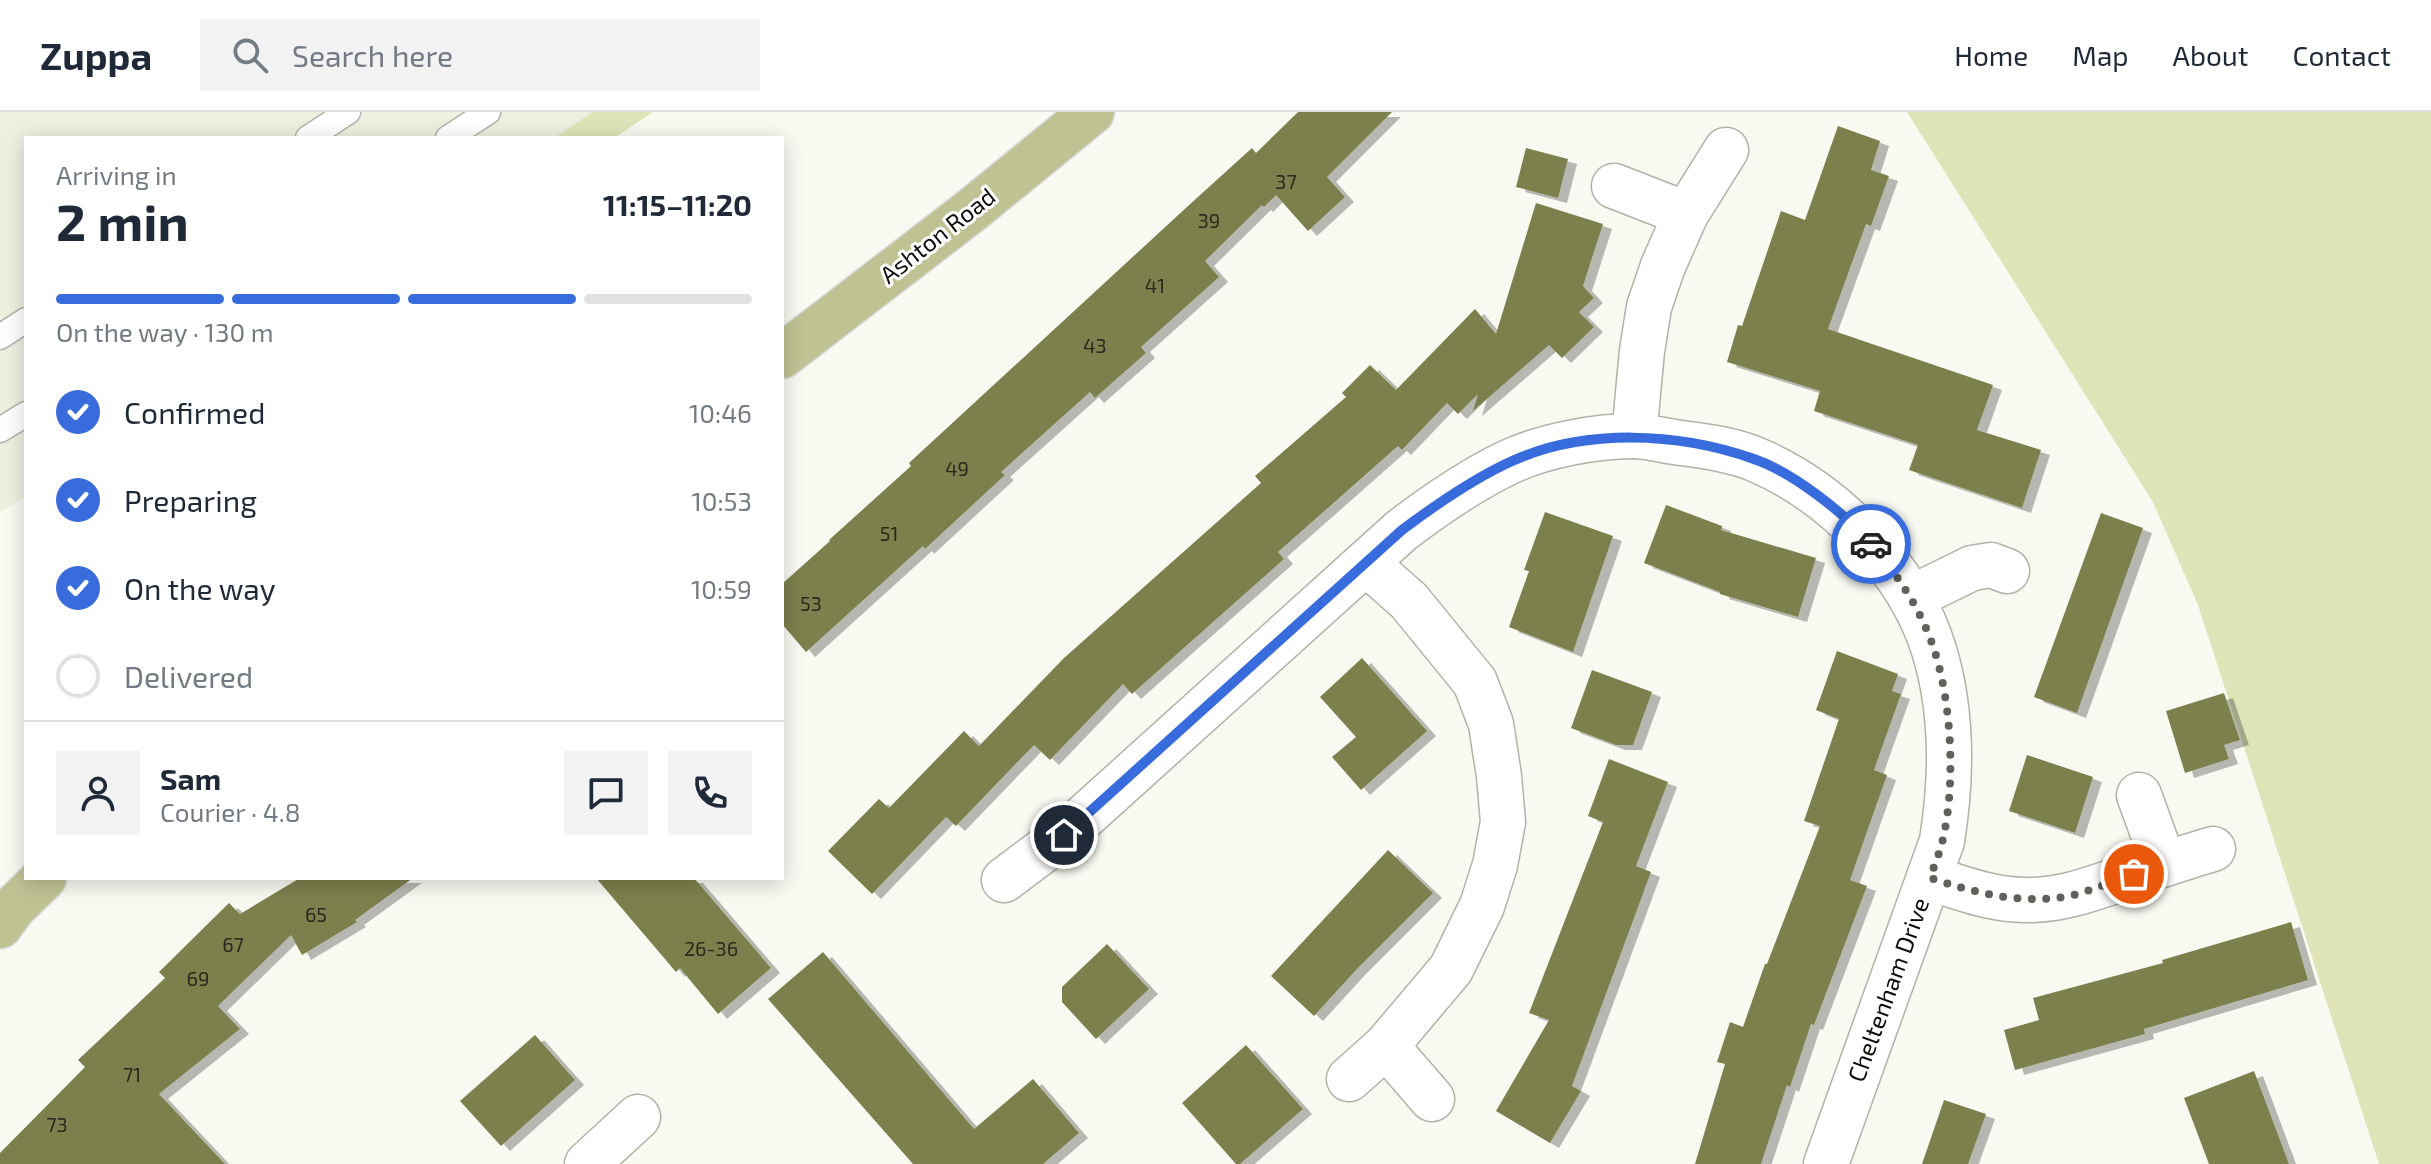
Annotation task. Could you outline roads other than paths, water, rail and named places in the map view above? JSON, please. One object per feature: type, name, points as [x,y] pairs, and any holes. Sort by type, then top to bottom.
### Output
[{"type":"main road","name":"Ashton Road","points":[[784,354],[972,210],[1092,112]]},
{"type":"main road","points":[[4,911],[42,880]]},
{"type":"street","points":[[1634,436],[1649,307],[1686,214],[1726,150]]},
{"type":"street","points":[[1614,186],[1686,214]]},
{"type":"street","name":"Cheltenham Drive","points":[[1004,880],[1064,835],[1402,530],[1432,507],[1510,462],[1580,442],[1634,436],[1710,447],[1756,459],[1799,483],[1833,508],[1867,538],[1890,566],[1911,598],[1934,649],[1945,701],[1949,796],[1942,841],[1826,1164]]},
{"type":"street","points":[[1349,1079],[1386,1046],[1451,969],[1482,906],[1495,865],[1503,822],[1491,724],[1475,682],[1409,601],[1366,563]]},
{"type":"street","points":[[1911,598],[1972,568],[1991,565],[2007,571]]},
{"type":"street","points":[[2139,795],[2164,864]]},
{"type":"street","points":[[1930,878],[1975,893],[2025,900],[2072,895],[2213,849]]},
{"type":"street","points":[[1386,1046],[1432,1099]]},
{"type":"street","points":[[587,1164],[638,1117]]},
{"type":"lane","points":[[311,136],[348,112]]},
{"type":"lane","points":[[451,136],[488,112]]},
{"type":"lane","points":[[0,337],[24,321]]},
{"type":"lane","points":[[0,430],[24,415]]}]
